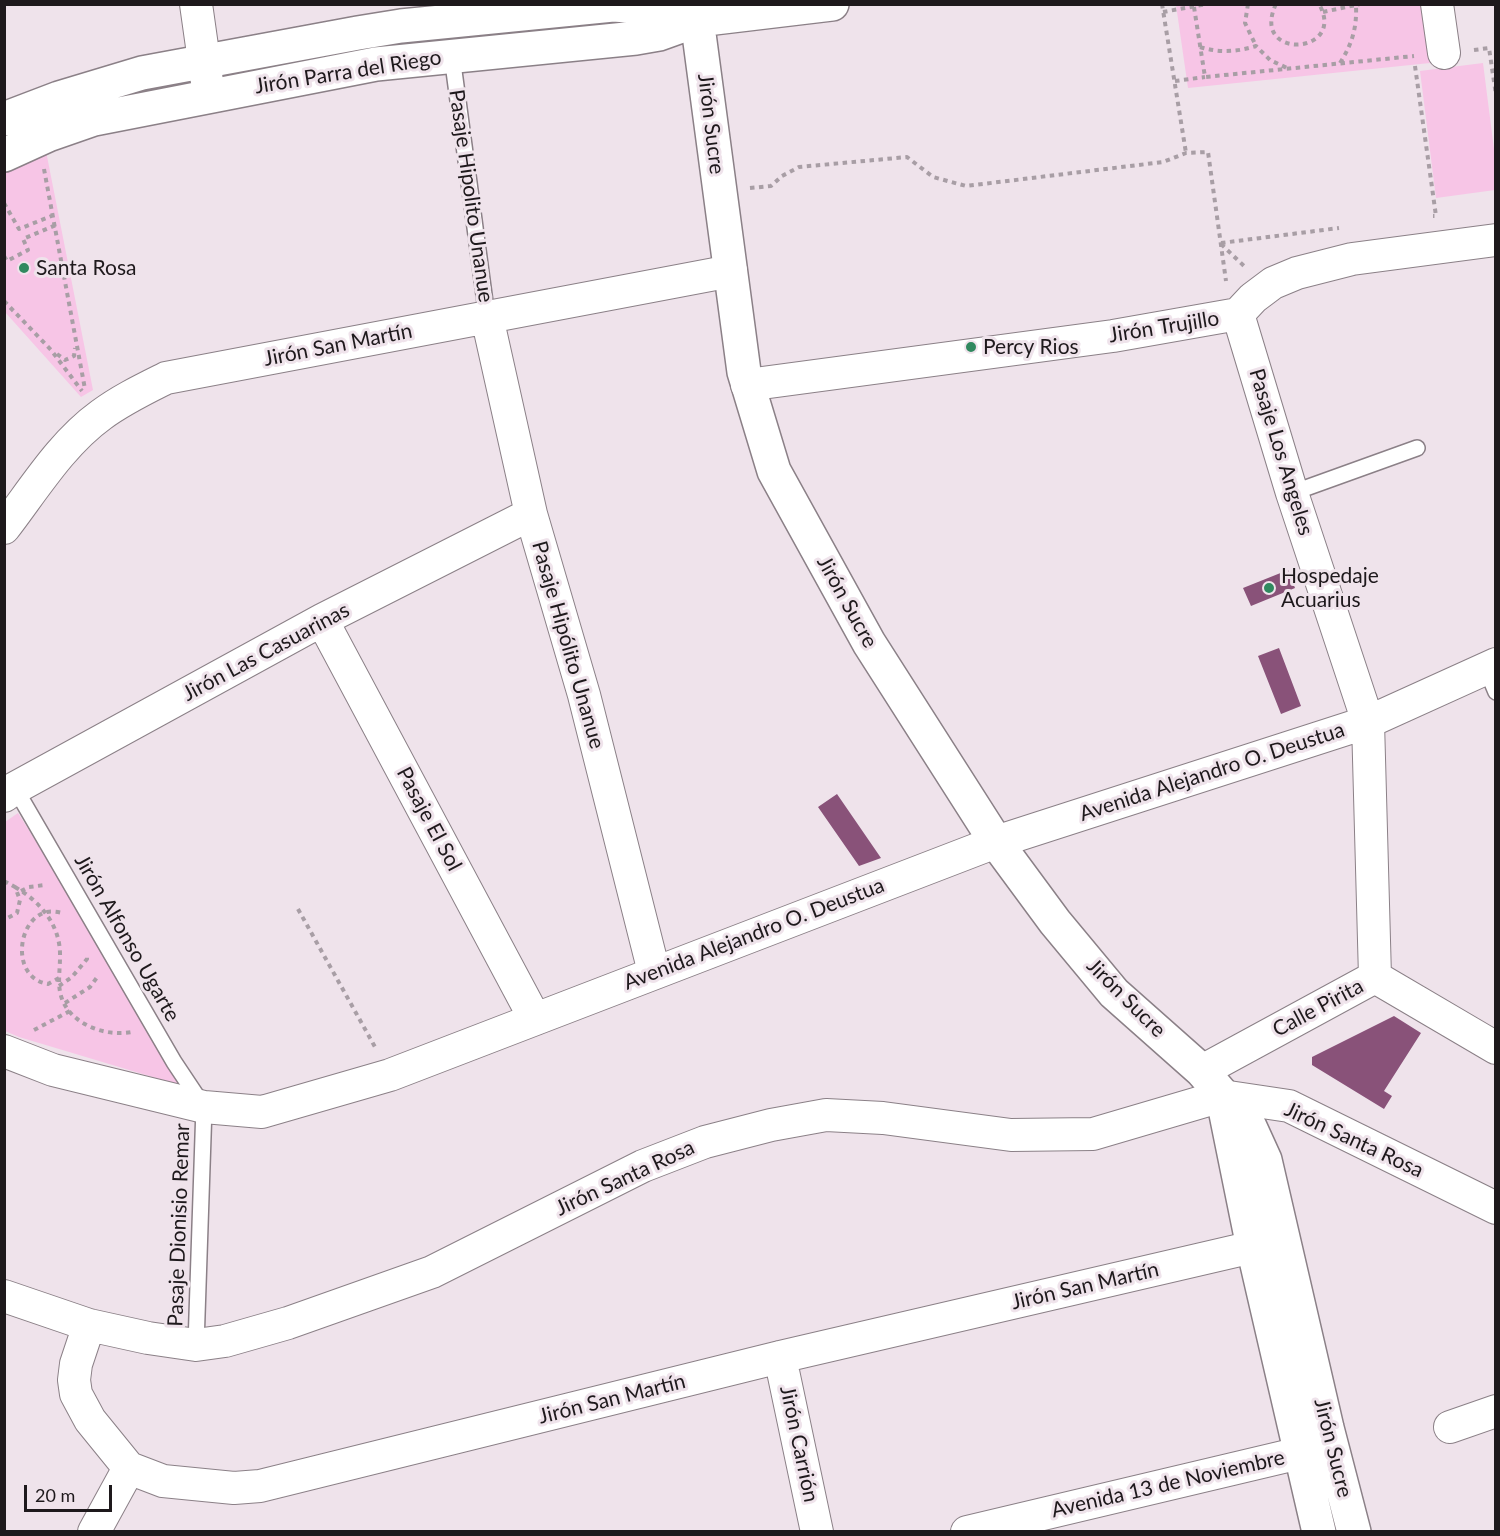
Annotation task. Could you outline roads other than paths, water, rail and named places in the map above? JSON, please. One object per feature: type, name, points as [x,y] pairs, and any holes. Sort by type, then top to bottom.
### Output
[{"type":"street","points":[[196,4],[209,96]]},
{"type":"street","name":"Jirón Parra del Riego","points":[[4,119],[58,98],[132,76],[358,33],[445,13],[613,5],[696,12],[832,4]]},
{"type":"street","points":[[1434,54],[1437,4]]},
{"type":"street","name":"Jirón Parra del Riego","points":[[4,155],[94,119],[375,63],[636,38],[659,33],[696,12]]},
{"type":"street","name":"Jirón Sucre","points":[[696,12],[747,385],[774,471],[869,643],[996,843],[1055,922],[1114,993],[1202,1071],[1250,1127],[1265,1160],[1353,1532]]},
{"type":"street","name":"Pasaje Hipolito Unanue","points":[[445,13],[452,56]]},
{"type":"street","name":"Jirón Trujillo","points":[[747,385],[1113,336],[1238,315],[1253,298],[1273,283],[1298,273],[1352,259],[1496,240]]},
{"type":"street","name":"Jirón San Martín","points":[[4,528],[65,448],[96,418],[166,378],[732,271]]},
{"type":"street","name":"Pasaje Los Angeles","points":[[1238,315],[1292,493],[1368,722],[1375,978]]},
{"type":"street","name":"Pasaje Hipólito Unanue","points":[[487,317],[531,514],[584,695],[654,972]]},
{"type":"street","name":"Jirón Las Casuarinas","points":[[10,792],[322,620],[531,514]]},
{"type":"street","name":"Pasaje El Sol","points":[[322,620],[535,1018]]},
{"type":"street","name":"Avenida Alejandro O. Deustua","points":[[4,1051],[53,1070],[204,1107],[262,1112],[390,1074],[996,843],[1368,722],[1492,675]]},
{"type":"street","name":"Calle Pirita","points":[[1202,1071],[1375,978],[1496,1048]]},
{"type":"street","name":"Jirón Sucre","points":[[1222,1096],[1253,1247],[1319,1532]]},
{"type":"street","name":"Jirón Santa Rosa","points":[[4,1296],[89,1325],[148,1338],[196,1345],[225,1341],[288,1323],[432,1272],[643,1166],[705,1142],[771,1125],[826,1115],[883,1118],[1011,1135],[1093,1134],[1222,1096],[1289,1106],[1496,1208]]},
{"type":"street","name":"Jirón San Martín","points":[[89,1325],[76,1364],[74,1380],[76,1394],[90,1420],[129,1468],[163,1481],[234,1488],[260,1486],[780,1357],[1253,1247]]},
{"type":"street","name":"Jirón Carrión","points":[[780,1357],[818,1532]]},
{"type":"street","points":[[1450,1427],[1496,1411]]},
{"type":"street","name":"Avenida 13 de Noviembre","points":[[967,1532],[1300,1453]]},
{"type":"street","points":[[94,1532],[129,1468]]},
{"type":"lane","name":"Pasaje Hipolito Unanue","points":[[452,56],[487,317]]},
{"type":"lane","points":[[1292,493],[1417,448]]},
{"type":"lane","name":"Jirón Alfonso Ugarte","points":[[10,792],[104,940],[174,1062],[204,1107]]},
{"type":"lane","name":"Pasaje Dionisio Remar","points":[[196,1345],[204,1107]]},
{"type":"place","name":"Santa Rosa","points":[[24,268]]},
{"type":"place","name":"Percy Rios","points":[[971,347]]},
{"type":"place","name":"Hospedaje Acuarius","points":[[1269,588]]}]
